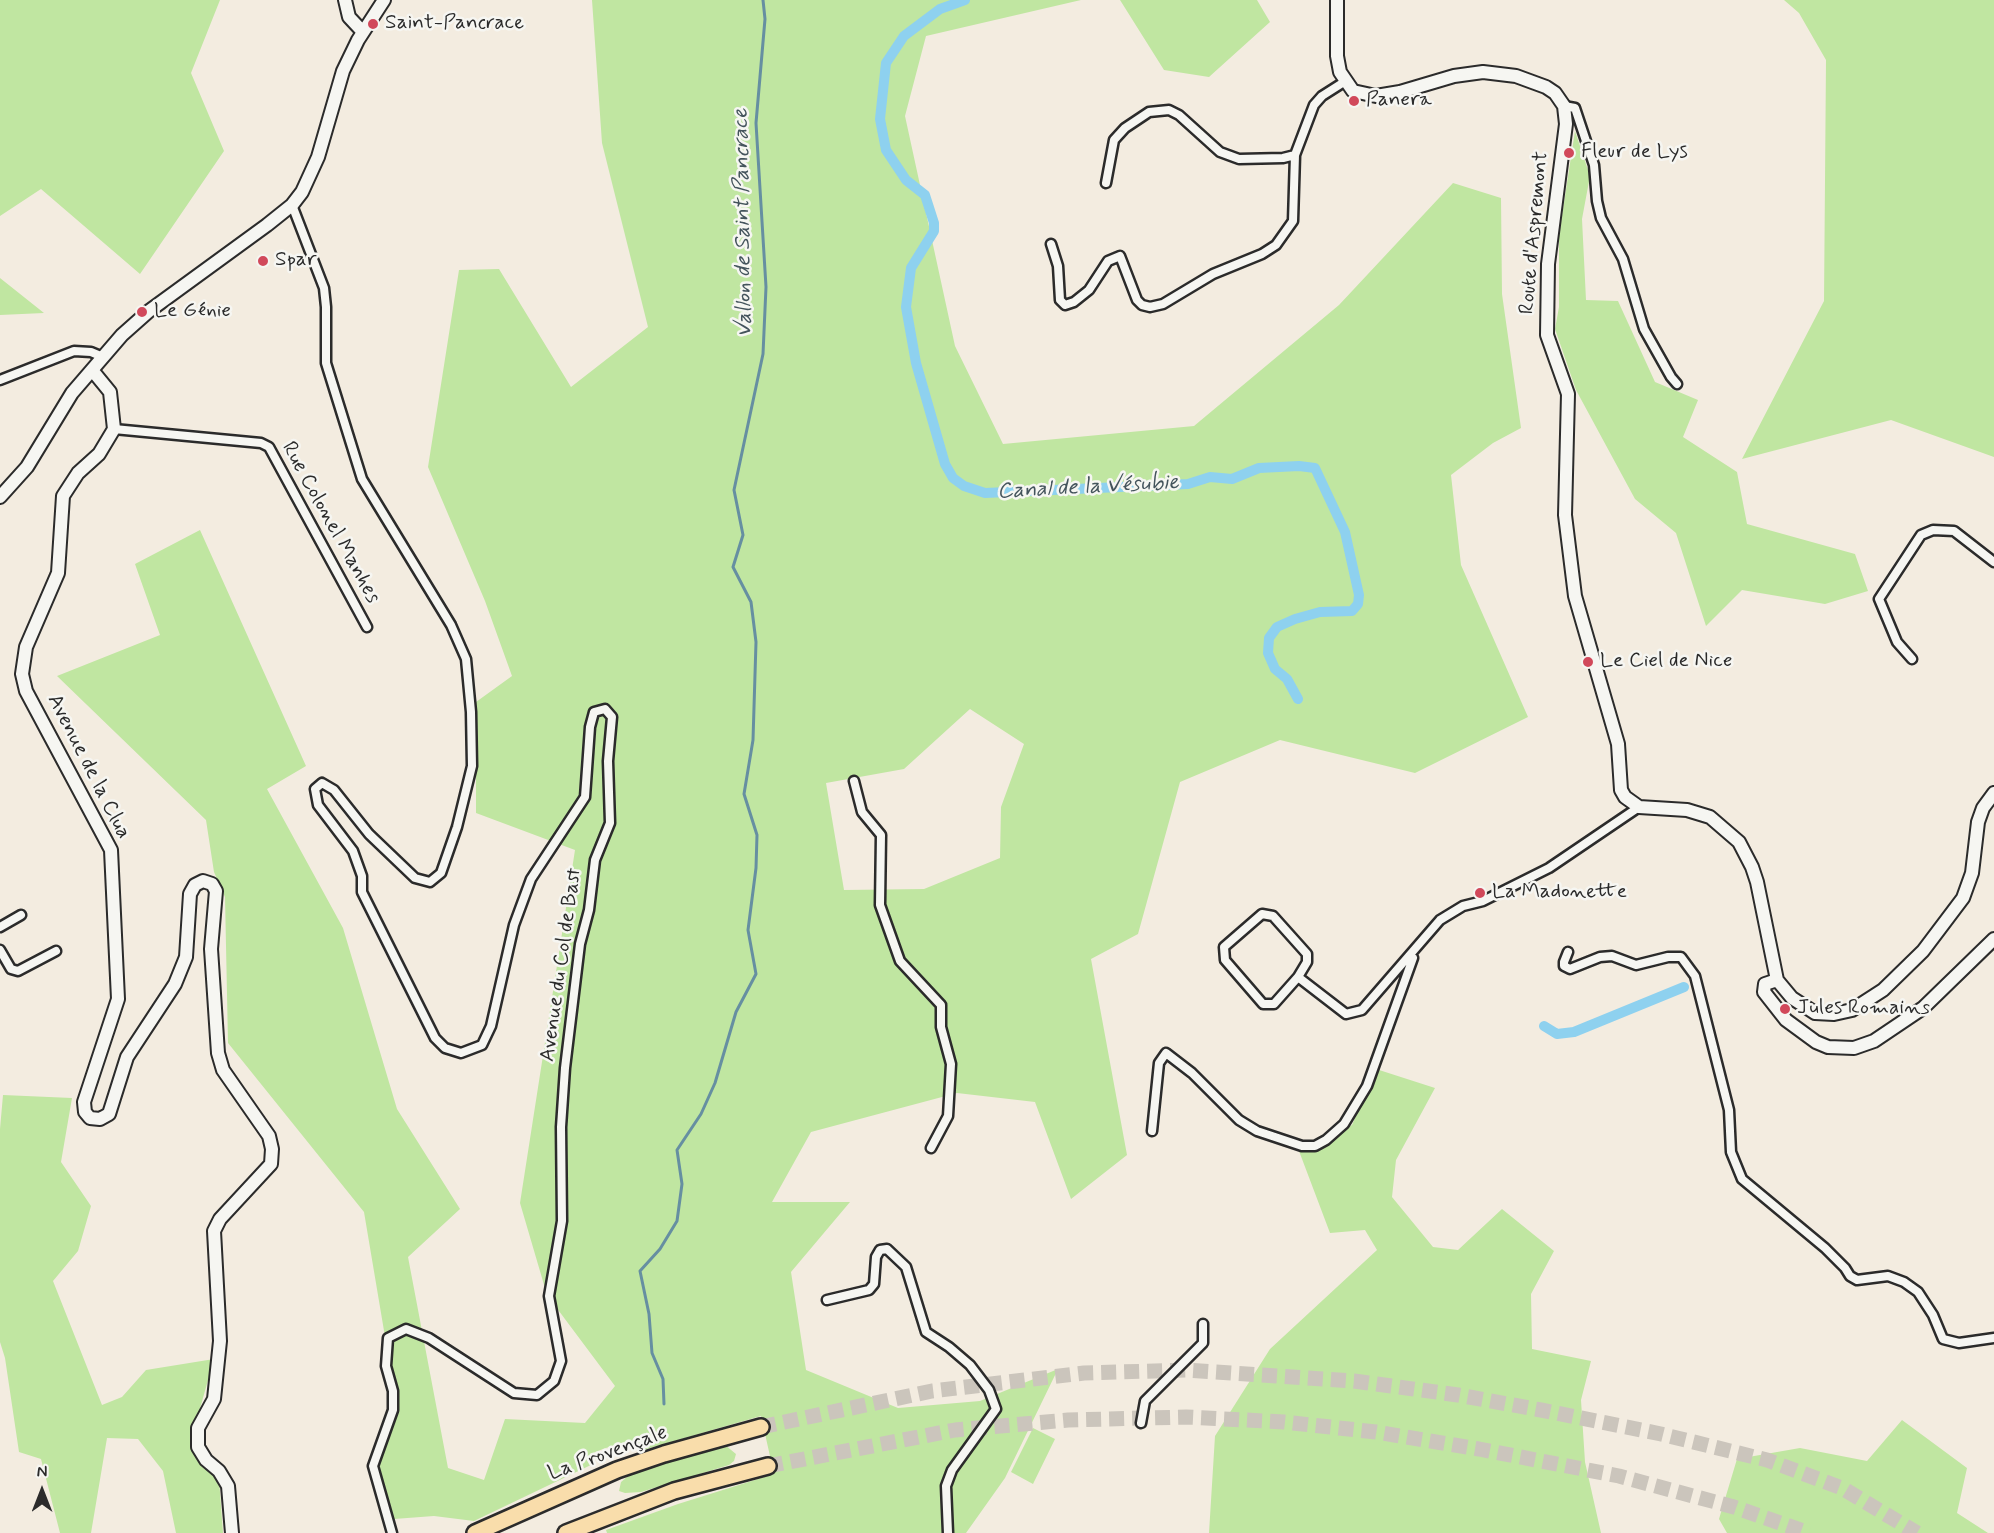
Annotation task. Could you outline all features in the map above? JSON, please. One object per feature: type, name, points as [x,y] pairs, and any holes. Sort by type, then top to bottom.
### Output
[{"type":"highway","name":"La Provençale","points":[[475,1533],[617,1470],[674,1451],[761,1427]]},
{"type":"highway","points":[[566,1533],[674,1491],[768,1466]]},
{"type":"street","points":[[345,0],[349,17],[363,32]]},
{"type":"street","points":[[0,497],[27,467],[61,409],[92,370],[149,311],[292,205],[311,174],[343,70],[363,32],[384,0]]},
{"type":"street","points":[[1337,0],[1337,56],[1344,82],[1353,91],[1376,96],[1400,92],[1454,76],[1496,73],[1516,76],[1546,87],[1555,93],[1564,106],[1575,108],[1594,165],[1601,218],[1623,259],[1644,329],[1671,378],[1677,384]]},
{"type":"street","points":[[1051,244],[1058,266],[1060,300],[1065,305],[1074,302],[1089,290],[1108,261],[1120,256],[1137,300],[1142,305],[1150,307],[1163,304],[1213,274],[1262,254],[1281,239],[1293,221],[1295,155],[1314,105],[1322,96],[1344,82]]},
{"type":"street","name":"Route d'Aspremont","points":[[1564,106],[1566,124],[1551,228],[1546,322],[1550,348],[1568,394],[1566,531],[1575,596],[1618,744],[1621,790],[1625,797],[1639,807]]},
{"type":"street","points":[[1106,183],[1114,140],[1125,128],[1149,112],[1169,110],[1179,115],[1220,152],[1239,159],[1295,155]]},
{"type":"street","name":"Avenue du Col de Bast","points":[[292,205],[324,288],[326,363],[362,480],[451,625],[466,659],[471,712],[472,766],[457,827],[441,873],[430,882],[415,878],[369,834],[334,790],[322,783],[315,789],[318,805],[353,851],[362,876],[362,892],[435,1038],[445,1047],[460,1053],[482,1045],[491,1026],[514,926],[531,879],[585,797],[590,727],[594,712],[605,709],[612,717],[608,761],[610,823],[595,860],[589,910],[580,944],[565,1068],[561,1127],[562,1221],[549,1296],[561,1361],[554,1381],[537,1395],[514,1393],[429,1338],[406,1329],[388,1338],[386,1366],[393,1391],[393,1410],[374,1455],[373,1466],[392,1533]]},
{"type":"street","points":[[0,380],[74,351],[91,352],[103,357]]},
{"type":"street","points":[[92,370],[110,392],[114,429]]},
{"type":"street","name":"Rue Colonel Manhes","points":[[114,429],[261,443],[269,447],[367,627]]},
{"type":"street","name":"Avenue de la Clua","points":[[114,429],[99,454],[78,473],[63,496],[58,573],[26,646],[22,674],[26,690],[111,850],[118,999],[84,1102],[85,1112],[90,1118],[100,1119],[109,1114],[127,1058],[175,984],[186,957],[190,894],[195,885],[203,882],[212,884],[216,891],[211,949],[218,1053],[223,1070],[269,1136],[272,1149],[271,1164],[220,1219],[214,1232],[220,1341],[214,1399],[198,1428],[198,1447],[206,1460],[219,1471],[228,1486],[232,1533]]},
{"type":"street","points":[[1912,659],[1897,642],[1879,599],[1921,535],[1933,530],[1954,531],[1994,562]]},
{"type":"street","points":[[854,781],[862,812],[881,835],[880,905],[900,960],[941,1005],[941,1027],[951,1064],[948,1116],[931,1148]]},
{"type":"street","points":[[1298,977],[1346,1014],[1362,1010],[1395,975],[1440,920],[1463,906],[1483,901],[1549,868],[1639,807],[1698,813],[1721,825],[1739,842],[1752,867],[1777,980],[1792,998],[1815,1013],[1834,1014],[1852,1010],[1883,990],[1923,951],[1963,898],[1972,873],[1978,822],[1983,808],[1994,793]]},
{"type":"street","points":[[1262,914],[1273,916],[1307,954],[1307,962],[1298,977],[1274,1004],[1263,1004],[1225,960],[1224,947],[1262,914]]},
{"type":"street","points":[[0,927],[21,915]]},
{"type":"street","points":[[1777,980],[1765,984],[1764,992],[1785,1020],[1803,1035],[1822,1044],[1854,1048],[1874,1041],[1923,1008],[1994,939]]},
{"type":"street","points":[[1152,1131],[1159,1063],[1166,1053],[1192,1073],[1239,1120],[1257,1131],[1302,1146],[1315,1146],[1326,1140],[1344,1124],[1367,1086],[1416,949]]},
{"type":"street","points":[[0,950],[11,969],[18,971],[56,951]]},
{"type":"street","points":[[1568,952],[1563,962],[1564,966],[1570,969],[1600,957],[1612,956],[1636,965],[1668,957],[1681,957],[1695,976],[1729,1110],[1731,1152],[1742,1179],[1825,1248],[1850,1276],[1857,1280],[1888,1276],[1904,1282],[1918,1292],[1933,1315],[1943,1339],[1959,1343],[1994,1338]]},
{"type":"street","points":[[827,1300],[869,1290],[874,1284],[876,1257],[880,1250],[887,1249],[906,1268],[926,1332],[970,1365],[989,1390],[996,1409],[952,1470],[946,1486],[948,1533]]},
{"type":"street","points":[[1141,1424],[1145,1401],[1203,1343],[1203,1324]]},
{"type":"green space","points":[[0,0],[220,0],[191,73],[224,151],[140,274],[41,189],[0,216]]},
{"type":"green space","points":[[592,0],[1081,0],[926,36],[905,116],[955,346],[1003,444],[1194,426],[1339,305],[1453,183],[1501,198],[1502,294],[1521,428],[1493,443],[1451,475],[1461,565],[1528,717],[1415,773],[1280,740],[1180,782],[1138,934],[1091,959],[1127,1155],[1071,1199],[1035,1102],[957,1093],[811,1132],[772,1202],[850,1202],[791,1272],[806,1370],[898,1408],[980,1401],[1058,1369],[1005,1478],[966,1533],[607,1533],[606,1530],[678,1504],[774,1474],[761,1416],[643,1450],[640,1443],[623,1448],[621,1443],[603,1449],[590,1454],[593,1464],[474,1521],[434,1516],[394,1519],[378,1466],[380,1449],[393,1424],[396,1402],[364,1212],[228,1043],[225,897],[214,872],[206,820],[57,676],[160,635],[135,564],[200,530],[306,766],[267,789],[343,928],[397,1109],[460,1209],[408,1257],[448,1468],[484,1480],[505,1419],[585,1423],[615,1386],[547,1295],[520,1203],[575,850],[476,813],[476,702],[512,676],[485,601],[428,467],[459,270],[499,269],[571,387],[648,327],[602,143]],"holes":[[[970,709],[1024,744],[1001,807],[1000,858],[924,889],[844,890],[826,783],[904,769]]]},
{"type":"green space","points":[[1120,0],[1257,0],[1270,22],[1209,77],[1164,70]]},
{"type":"green space","points":[[1784,0],[1994,0],[1994,457],[1891,420],[1742,459],[1824,301],[1826,60],[1799,13]]},
{"type":"green space","points":[[1575,131],[1590,176],[1582,219],[1586,300],[1618,301],[1655,382],[1698,400],[1683,437],[1737,472],[1747,524],[1855,554],[1868,591],[1825,604],[1742,590],[1706,626],[1676,533],[1635,499],[1576,390],[1555,329],[1559,307],[1559,235]]},
{"type":"green space","points":[[0,278],[44,313],[0,315]]},
{"type":"green space","points":[[1376,1069],[1435,1088],[1396,1160],[1392,1197],[1433,1247],[1458,1250],[1502,1209],[1554,1251],[1531,1294],[1532,1349],[1591,1361],[1581,1400],[1585,1462],[1601,1533],[1209,1533],[1215,1436],[1270,1349],[1377,1250],[1365,1230],[1330,1233],[1299,1151],[1352,1125]]},
{"type":"green space","points":[[3,1095],[72,1098],[61,1162],[91,1206],[78,1251],[53,1281],[102,1405],[122,1397],[146,1370],[214,1359],[191,1432],[198,1459],[219,1479],[223,1533],[176,1533],[163,1471],[138,1439],[107,1438],[91,1533],[60,1533],[41,1459],[19,1452],[5,1358],[0,1342],[0,1129]]},
{"type":"green space","points":[[1902,1420],[1967,1468],[1957,1513],[1988,1533],[1727,1533],[1719,1519],[1737,1459],[1800,1448],[1867,1461]]},
{"type":"green space","points":[[1033,1428],[1055,1439],[1033,1484],[1011,1472]]},
{"type":"green space","points":[[725,1445],[736,1454],[734,1461],[729,1465],[641,1492],[619,1491],[621,1482],[645,1469]]},
{"type":"waterway","name":"Vallon de Saint Pancrace","points":[[664,1404],[663,1379],[652,1353],[649,1314],[640,1271],[660,1249],[677,1221],[682,1184],[677,1150],[701,1114],[715,1083],[736,1012],[756,974],[748,930],[756,868],[757,835],[744,794],[753,740],[756,642],[751,602],[733,567],[743,535],[734,490],[763,354],[766,287],[756,123],[765,19],[763,0]]},
{"type":"waterway","name":"Canal de la Vésubie","points":[[965,0],[940,9],[904,36],[886,63],[880,119],[886,150],[906,180],[925,195],[934,223],[934,231],[911,268],[906,307],[916,363],[945,464],[953,478],[964,486],[985,493],[1188,484],[1210,477],[1232,479],[1259,468],[1299,466],[1315,468],[1345,532],[1359,595],[1358,604],[1352,611],[1320,612],[1295,619],[1277,627],[1269,638],[1268,653],[1275,669],[1287,679],[1298,699]]},
{"type":"waterway","name":"Canal de la Vésubie","points":[[1544,1026],[1557,1034],[1574,1032],[1684,987]]},
{"type":"tunnel","points":[[761,1427],[932,1391],[1084,1373],[1186,1370],[1354,1381],[1458,1395],[1541,1410],[1661,1434],[1767,1460],[1842,1488],[1917,1533]]},
{"type":"tunnel","points":[[768,1466],[955,1430],[1068,1420],[1186,1417],[1284,1422],[1376,1432],[1619,1476],[1734,1507],[1809,1533]]},
{"type":"place","name":"Saint-Pancrace","points":[[373,24]]},
{"type":"place","name":"Panera","points":[[1354,101]]},
{"type":"place","name":"Fleur de Lys","points":[[1569,153]]},
{"type":"place","name":"Spar","points":[[263,261]]},
{"type":"place","name":"Le Génie","points":[[142,312]]},
{"type":"place","name":"Le Ciel de Nice","points":[[1588,662]]},
{"type":"place","name":"La Madonette","points":[[1480,893]]},
{"type":"place","name":"Jules Romains","points":[[1785,1009]]}]
